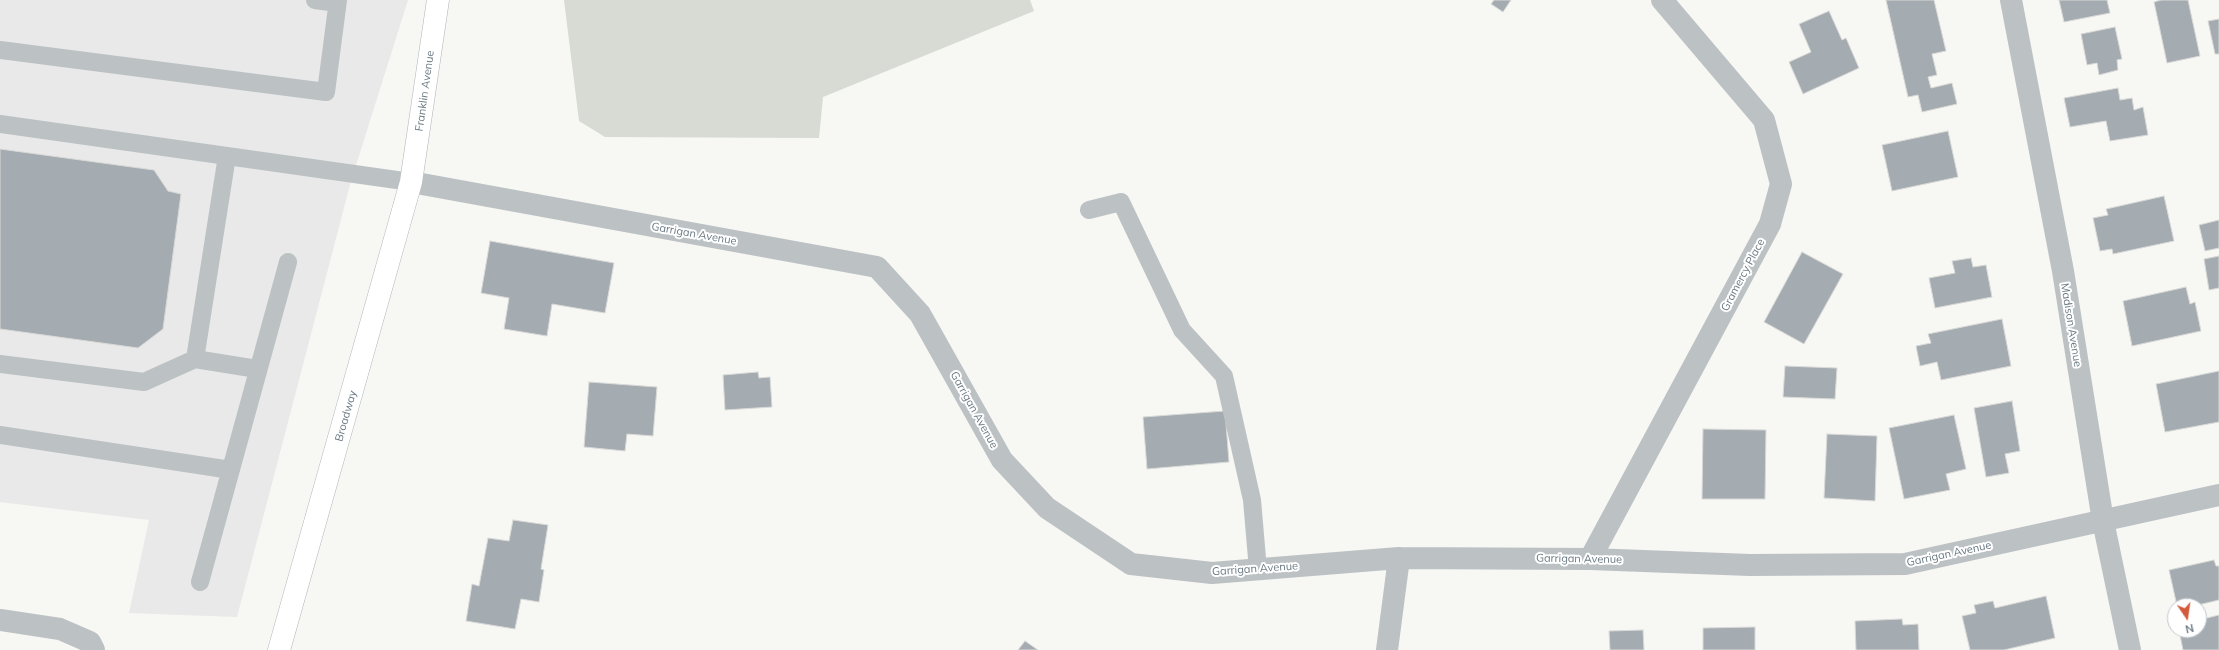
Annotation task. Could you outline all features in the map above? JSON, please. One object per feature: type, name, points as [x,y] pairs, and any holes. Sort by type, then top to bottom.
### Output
[{"type":"main road","name":"Franklin Avenue","points":[[411,182],[438,0]]},
{"type":"main road","name":"Broadway","points":[[279,650],[411,182]]},
{"type":"street","name":"Gramercy Place","points":[[1590,559],[1770,224],[1780,184],[1764,120],[1662,0]]},
{"type":"street","name":"Madison Avenue","points":[[2011,0],[2062,271],[2103,521],[2130,650]]},
{"type":"street","name":"Garrigan Avenue","points":[[411,182],[877,267],[920,314],[1002,460],[1047,508],[1130,564],[1212,573],[1399,558],[1590,559],[1750,564],[1905,564],[2219,495]]},
{"type":"street","points":[[1388,650],[1399,558]]},
{"type":"street","points":[[0,620],[60,629],[90,642],[94,650]]},
{"type":"lane","points":[[0,50],[326,92],[337,2],[315,0]]},
{"type":"lane","points":[[0,124],[411,182]]},
{"type":"lane","points":[[195,359],[227,156]]},
{"type":"lane","points":[[1089,210],[1121,202],[1182,330],[1224,376],[1252,500],[1258,570]]},
{"type":"lane","points":[[200,582],[288,262]]},
{"type":"lane","points":[[0,367],[144,382],[195,359],[258,369]]},
{"type":"lane","points":[[0,435],[230,470]]},
{"type":"shaded area","points":[[0,0],[408,0],[351,181],[237,617],[129,613],[149,520],[0,502]]},
{"type":"shaded area","points":[[564,0],[1030,0],[1034,11],[823,97],[819,138],[605,137],[579,121]]},
{"type":"building","points":[[1494,0],[1511,0],[1503,12],[1491,4]]},
{"type":"building","points":[[1886,0],[1934,0],[1946,51],[1932,54],[1937,75],[1928,77],[1931,88],[1952,83],[1957,104],[1922,112],[1918,95],[1908,97]]},
{"type":"building","points":[[2059,0],[2107,0],[2110,13],[2064,22]]},
{"type":"building","points":[[2161,0],[2188,0],[2200,56],[2167,63],[2154,2]]},
{"type":"building","points":[[1829,11],[1842,40],[1846,38],[1859,68],[1803,94],[1789,62],[1811,52],[1799,24]]},
{"type":"building","points":[[2219,19],[2219,54],[2215,54],[2208,21]]},
{"type":"building","points":[[2115,27],[2122,59],[2117,60],[2118,70],[2099,75],[2097,63],[2087,65],[2081,34]]},
{"type":"building","points":[[2118,88],[2120,100],[2132,98],[2134,110],[2143,107],[2148,135],[2110,141],[2106,121],[2070,127],[2064,98]]},
{"type":"building","points":[[1948,131],[1958,177],[1892,191],[1882,145]]},
{"type":"building","points":[[0,149],[154,170],[168,191],[181,194],[163,329],[138,348],[0,329]]},
{"type":"building","points":[[2164,196],[2174,241],[2113,254],[2112,249],[2100,251],[2093,218],[2108,215],[2106,209]]},
{"type":"building","points":[[2219,220],[2219,248],[2205,251],[2199,225]]},
{"type":"building","points":[[490,241],[614,263],[605,313],[552,304],[547,336],[504,329],[509,298],[481,293]]},
{"type":"building","points":[[1802,252],[1843,274],[1804,344],[1764,322]]},
{"type":"building","points":[[2219,256],[2219,288],[2209,290],[2204,259]]},
{"type":"building","points":[[1971,258],[1973,267],[1986,265],[1992,297],[1935,308],[1929,278],[1955,273],[1952,261]]},
{"type":"building","points":[[2186,287],[2190,304],[2195,302],[2201,331],[2132,346],[2123,301]]},
{"type":"building","points":[[2002,319],[2011,366],[1941,380],[1937,362],[1920,366],[1916,346],[1931,343],[1928,334]]},
{"type":"building","points":[[1785,366],[1837,368],[1835,399],[1783,397]]},
{"type":"building","points":[[2219,371],[2219,422],[2165,432],[2156,384]]},
{"type":"building","points":[[758,372],[759,378],[770,377],[772,407],[725,410],[723,375]]},
{"type":"building","points":[[589,382],[657,387],[653,436],[627,434],[625,451],[584,447]]},
{"type":"building","points":[[2012,401],[2020,451],[2005,454],[2009,473],[1986,477],[1974,408]]},
{"type":"building","points":[[1225,411],[1229,462],[1147,469],[1143,417]]},
{"type":"building","points":[[1954,415],[1966,469],[1946,474],[1950,490],[1904,499],[1889,428]]},
{"type":"building","points":[[1703,429],[1766,430],[1765,499],[1702,499]]},
{"type":"building","points":[[1827,434],[1877,436],[1875,501],[1824,498]]},
{"type":"building","points":[[513,520],[548,525],[541,569],[544,570],[539,602],[521,599],[515,629],[466,621],[472,584],[479,586],[488,538],[509,541]]},
{"type":"building","points":[[2214,560],[2216,566],[2219,566],[2219,600],[2207,603],[2207,598],[2175,598],[2169,570]]},
{"type":"building","points":[[2046,596],[2055,638],[2004,650],[1970,650],[1962,616],[1976,613],[1974,605],[1993,601],[1995,608]]},
{"type":"building","points":[[2219,615],[2219,650],[2183,650],[2181,638],[2207,638],[2207,618]]},
{"type":"building","points":[[1902,619],[1903,625],[1918,624],[1919,650],[1856,650],[1855,621]]},
{"type":"building","points":[[1755,627],[1755,650],[1703,650],[1703,628]]},
{"type":"building","points":[[1643,630],[1644,650],[1610,650],[1609,631]]},
{"type":"building","points":[[1025,641],[1038,650],[1018,650]]}]
